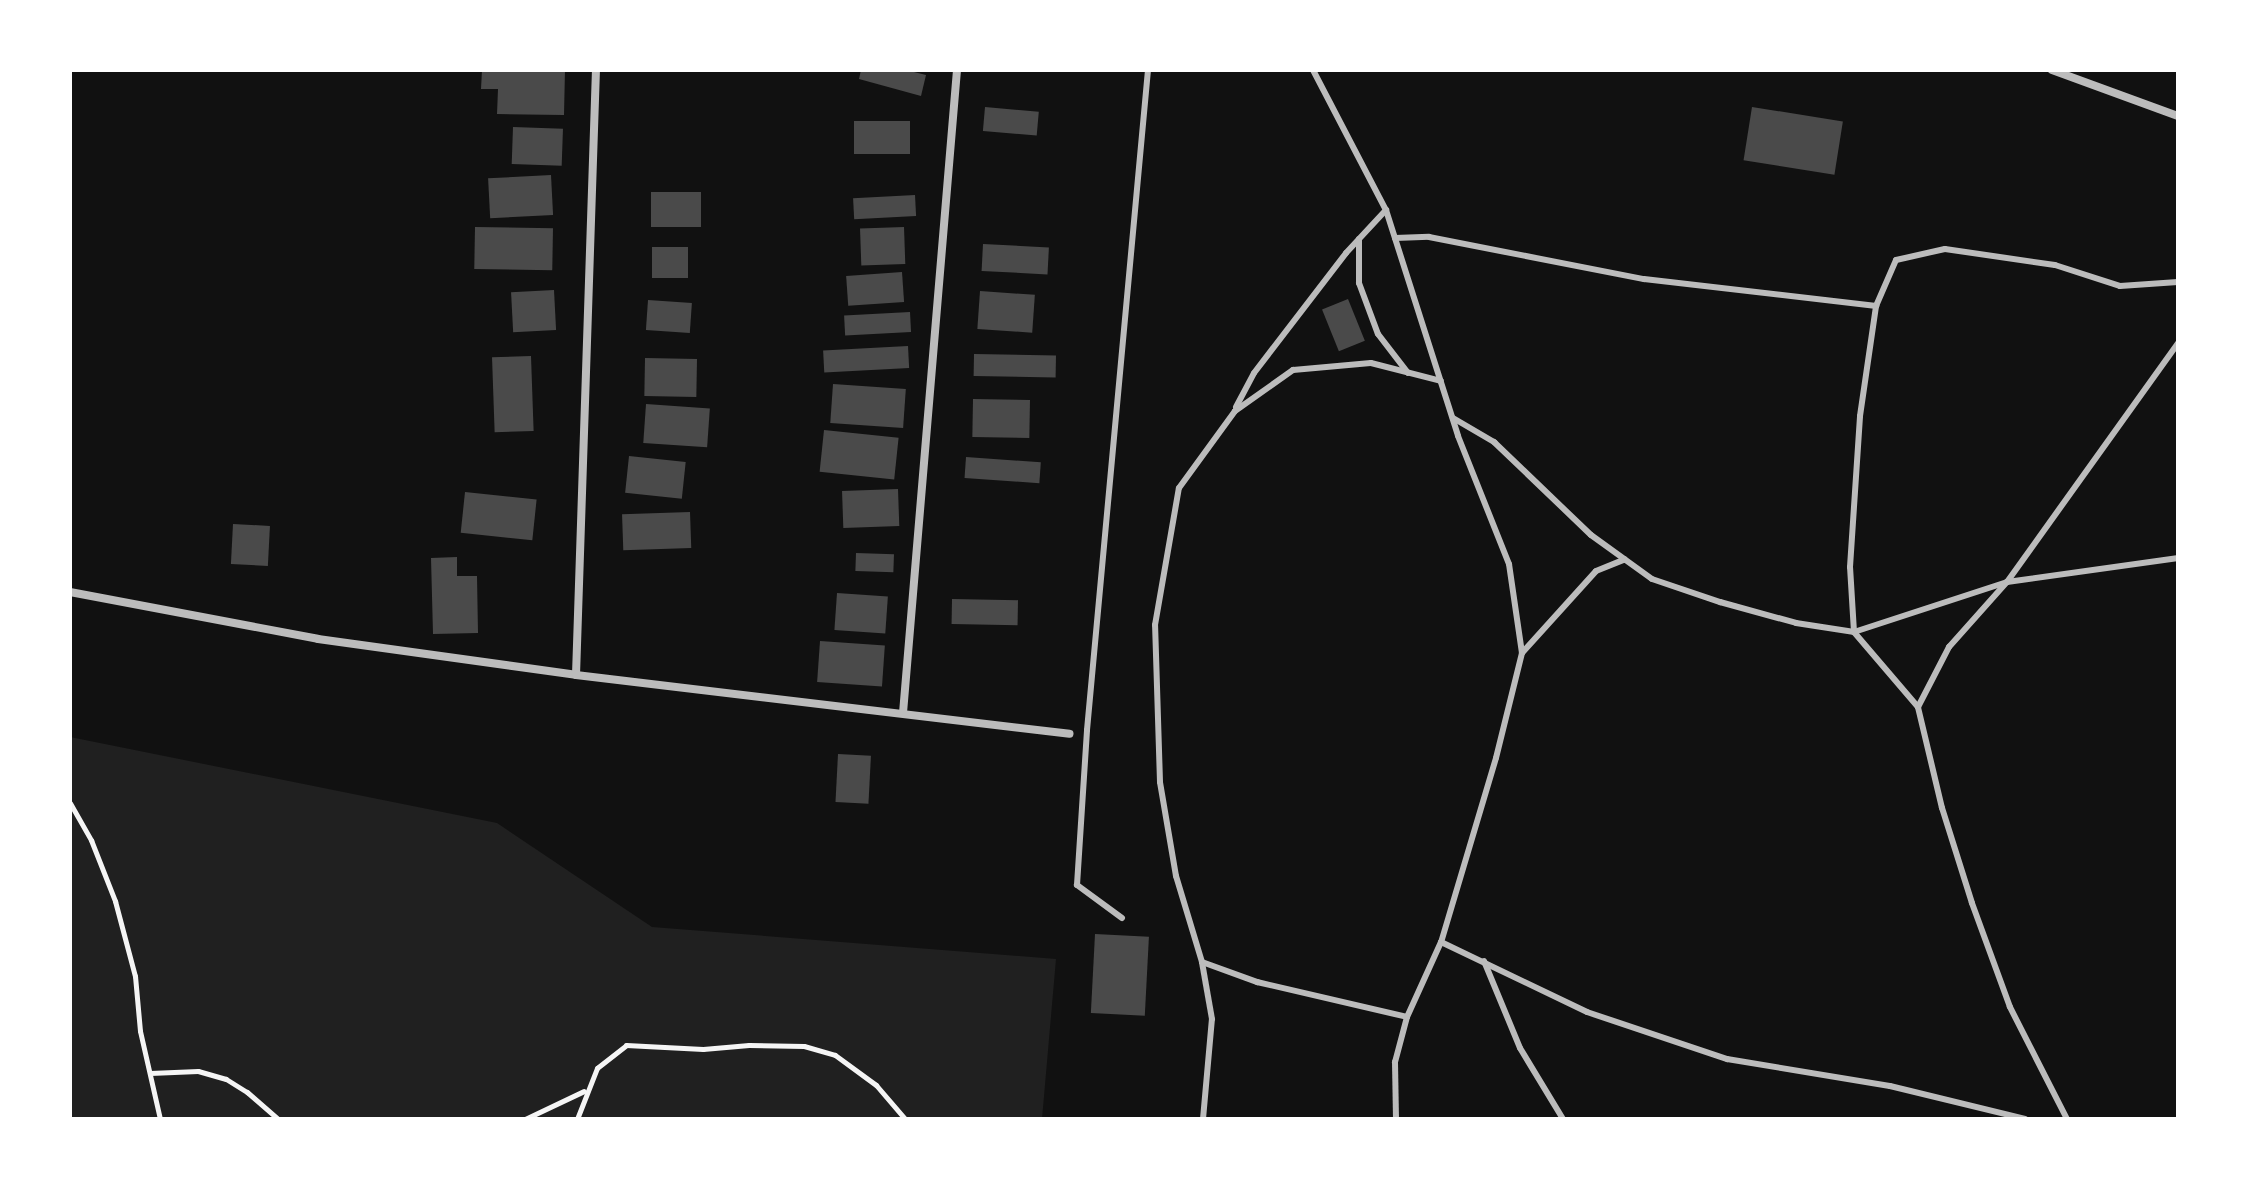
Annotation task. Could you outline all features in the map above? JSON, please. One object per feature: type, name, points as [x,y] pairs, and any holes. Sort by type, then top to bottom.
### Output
[{"type":"street","points":[[576,675],[596,70]]},
{"type":"street","points":[[903,713],[957,70]]},
{"type":"street","points":[[2052,70],[2178,116]]},
{"type":"street","points":[[70,592],[318,639],[576,675],[1069,734]]},
{"type":"lane","points":[[1122,918],[1077,885],[1087,730],[1148,70]]},
{"type":"lane","points":[[1313,70],[1386,210],[1453,418],[1509,564],[1522,653],[1496,758],[1441,942],[1407,1017],[1395,1062],[1396,1119]]},
{"type":"lane","points":[[1203,1119],[1212,1019],[1202,962],[1176,876],[1160,782],[1155,625],[1179,488],[1235,411],[1254,373],[1359,239],[1386,210]]},
{"type":"lane","points":[[1395,238],[1429,237],[1644,279],[1876,306]]},
{"type":"lane","points":[[1359,239],[1359,283],[1378,334],[1408,373]]},
{"type":"lane","points":[[2067,1119],[2010,1007],[1972,903],[1942,808],[1918,707],[1854,632],[1852,537],[1860,416],[1876,306],[1896,260],[1945,249],[2055,265],[2120,286],[2178,282]]},
{"type":"lane","points":[[1918,707],[1949,647],[2007,582],[2178,343]]},
{"type":"lane","points":[[1235,411],[1293,370],[1371,363],[1441,381]]},
{"type":"lane","points":[[1453,418],[1494,442],[1591,535],[1652,579],[1796,623],[1854,632],[2007,582],[2178,558]]},
{"type":"lane","points":[[1522,653],[1596,571],[1625,559]]},
{"type":"lane","points":[[1441,942],[1587,1012],[1727,1059],[1890,1086],[2025,1119]]},
{"type":"lane","points":[[1484,961],[1520,1048],[1563,1119]]},
{"type":"lane","points":[[1202,962],[1257,982],[1407,1017]]},
{"type":"path","points":[[70,803],[91,840],[115,901],[135,976],[160,1119]]},
{"type":"path","points":[[577,1119],[585,1091],[597,1068],[626,1045],[703,1049],[749,1045],[804,1046],[835,1055],[855,1067],[894,1102],[905,1119]]},
{"type":"path","points":[[150,1073],[198,1071],[226,1079],[247,1092],[278,1119]]},
{"type":"path","points":[[525,1119],[585,1091]]},
{"type":"shaded area","points":[[70,737],[497,823],[652,927],[1056,959],[1042,1119],[70,1119]]},
{"type":"building","points":[[482,70],[565,70],[564,115],[497,114],[498,89],[481,89]]},
{"type":"building","points":[[861,70],[906,70],[926,75],[921,96],[859,79]]},
{"type":"building","points":[[985,107],[1039,112],[1037,136],[983,131]]},
{"type":"building","points":[[1752,107],[1843,121],[1834,175],[1744,160]]},
{"type":"building","points":[[854,121],[910,121],[910,154],[854,154]]},
{"type":"building","points":[[513,127],[563,129],[562,166],[512,164]]},
{"type":"building","points":[[551,175],[553,215],[490,218],[488,178]]},
{"type":"building","points":[[651,192],[701,192],[701,227],[651,227]]},
{"type":"building","points":[[915,195],[916,216],[854,219],[853,198]]},
{"type":"building","points":[[475,227],[553,228],[552,270],[474,269]]},
{"type":"building","points":[[904,227],[905,264],[861,266],[860,229]]},
{"type":"building","points":[[983,244],[1049,247],[1047,274],[982,271]]},
{"type":"building","points":[[652,247],[688,247],[688,278],[652,278]]},
{"type":"building","points":[[902,272],[904,302],[848,306],[846,276]]},
{"type":"building","points":[[554,290],[556,330],[513,332],[511,292]]},
{"type":"building","points":[[980,291],[1035,295],[1032,333],[977,329]]},
{"type":"building","points":[[1348,299],[1365,341],[1339,351],[1322,309]]},
{"type":"building","points":[[648,300],[692,303],[690,333],[646,330]]},
{"type":"building","points":[[910,312],[911,332],[845,335],[844,315]]},
{"type":"building","points":[[908,346],[909,368],[824,372],[823,350]]},
{"type":"building","points":[[974,354],[1056,355],[1056,377],[974,376]]},
{"type":"building","points":[[531,356],[534,431],[495,432],[492,357]]},
{"type":"building","points":[[645,358],[697,359],[696,397],[644,396]]},
{"type":"building","points":[[833,384],[906,389],[903,428],[830,423]]},
{"type":"building","points":[[973,399],[1030,400],[1029,438],[972,437]]},
{"type":"building","points":[[646,404],[710,408],[707,447],[643,443]]},
{"type":"building","points":[[824,430],[899,438],[894,480],[820,472]]},
{"type":"building","points":[[629,456],[686,462],[682,499],[625,493]]},
{"type":"building","points":[[966,457],[1041,462],[1039,483],[965,478]]},
{"type":"building","points":[[898,489],[899,526],[843,528],[842,491]]},
{"type":"building","points":[[465,492],[537,500],[532,540],[461,533]]},
{"type":"building","points":[[690,512],[691,548],[623,550],[622,514]]},
{"type":"building","points":[[233,524],[270,526],[268,566],[231,564]]},
{"type":"building","points":[[856,553],[894,554],[893,572],[855,571]]},
{"type":"building","points":[[457,557],[457,576],[477,576],[478,633],[433,634],[431,558]]},
{"type":"building","points":[[837,593],[888,597],[885,633],[834,630]]},
{"type":"building","points":[[952,599],[1018,600],[1018,625],[952,624]]},
{"type":"building","points":[[820,641],[885,646],[882,686],[817,682]]},
{"type":"building","points":[[838,754],[871,756],[868,804],[835,802]]},
{"type":"building","points":[[1095,934],[1149,937],[1145,1016],[1091,1013]]}]
